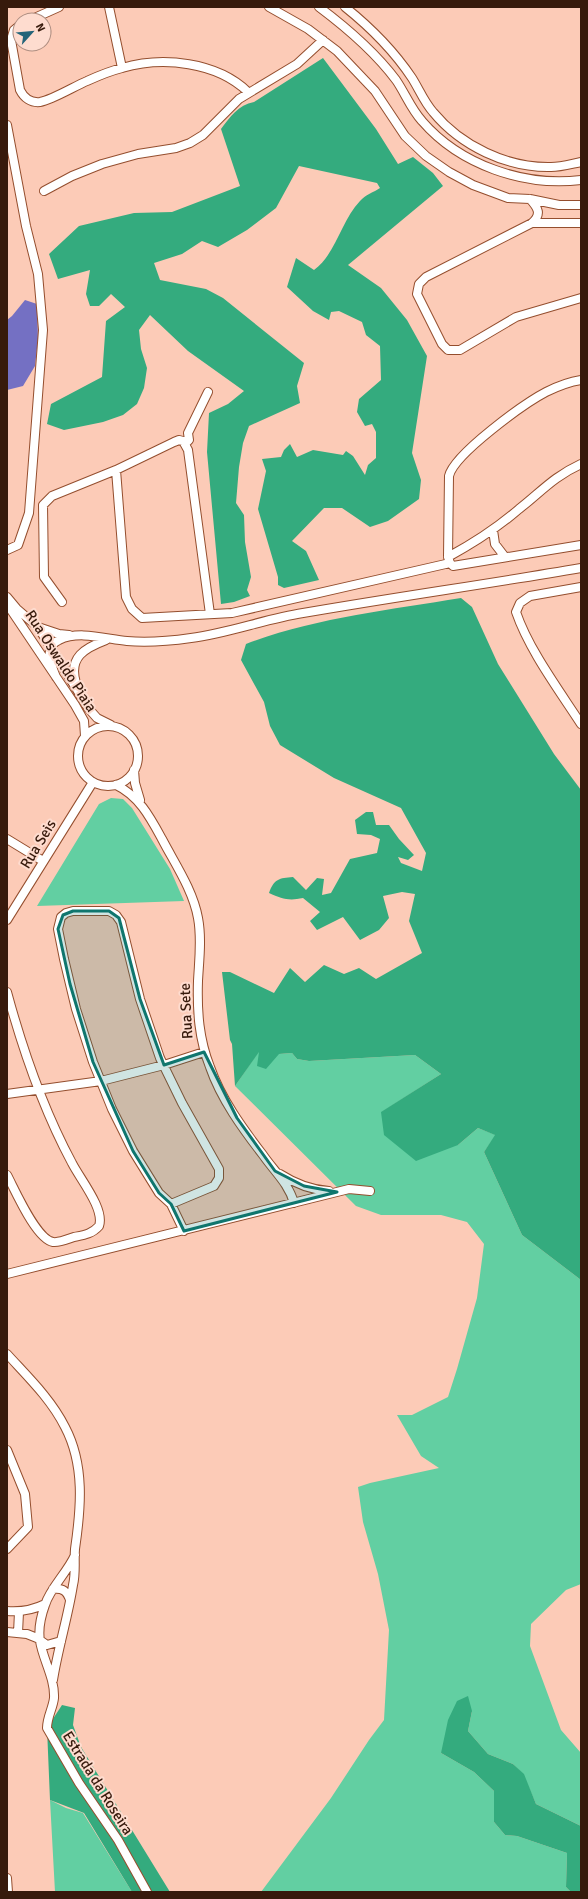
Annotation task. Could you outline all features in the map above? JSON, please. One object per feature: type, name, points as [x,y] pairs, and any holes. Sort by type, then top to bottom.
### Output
[{"type":"street","points":[[48,12],[59,7]]},
{"type":"street","points":[[110,7],[122,68]]},
{"type":"street","points":[[269,7],[292,19],[323,40],[363,76],[375,90],[405,136],[437,165],[461,180],[508,198],[530,199],[559,205],[581,205]]},
{"type":"street","points":[[319,7],[347,29],[373,54],[396,80],[421,121],[455,150],[480,164],[518,177],[551,182],[581,180]]},
{"type":"street","points":[[345,7],[365,24],[389,50],[412,78],[435,115],[467,142],[498,158],[525,165],[552,168],[581,162]]},
{"type":"street","points":[[12,33],[10,40],[12,50]]},
{"type":"street","points":[[44,191],[72,176],[108,162],[190,143],[203,135],[223,113],[248,92],[297,64],[323,40]]},
{"type":"street","points":[[12,52],[20,90],[25,97],[32,101],[45,100],[87,81],[122,68],[160,63],[202,67],[226,75],[248,92]]},
{"type":"street","points":[[7,125],[26,226],[38,274],[43,330],[29,513],[18,545],[7,550]]},
{"type":"street","points":[[530,199],[536,206],[538,212],[538,218],[532,223],[426,278],[419,284],[417,294],[442,344],[448,350],[460,350],[516,317],[581,298]]},
{"type":"street","points":[[532,223],[581,223]]},
{"type":"street","points":[[581,380],[566,382],[545,392],[520,408],[457,461],[450,470],[449,560],[453,566],[581,545]]},
{"type":"street","points":[[208,392],[188,433],[184,432],[181,434],[182,442],[188,450],[210,614]]},
{"type":"street","points":[[62,602],[44,577],[43,506],[52,496],[182,442]]},
{"type":"street","points":[[116,470],[126,597],[132,609],[142,618],[232,613],[449,560],[493,530],[521,508],[550,482],[581,464]]},
{"type":"street","points":[[493,530],[495,544],[505,557]]},
{"type":"street","points":[[38,627],[59,634],[108,639],[149,641],[210,636],[302,613],[581,568]]},
{"type":"street","points":[[581,587],[530,596],[520,603],[516,612],[520,624],[552,681],[581,724]]},
{"type":"street","name":"Rua Oswaldo Piaia","points":[[7,597],[17,609],[38,627],[79,693],[97,718],[112,726]]},
{"type":"street","name":"Rua Oswaldo Piaia","points":[[7,603],[84,721],[85,736]]},
{"type":"street","points":[[56,677],[51,664],[49,652],[51,646],[57,640],[71,636]]},
{"type":"street","points":[[79,693],[74,675],[78,658],[86,648],[108,639]]},
{"type":"street","points":[[112,726],[127,733],[135,742],[138,753],[134,770],[127,779],[116,785],[104,786],[93,782],[84,774],[78,758],[79,746],[85,736],[94,729],[112,726]]},
{"type":"street","name":"Rua Sete","points":[[134,770],[135,783],[142,805],[178,868],[191,896],[198,917],[200,928],[198,1020],[204,1052],[210,1069],[237,1118],[288,1188],[294,1203]]},
{"type":"street","name":"Rua Seis","points":[[7,920],[93,782]]},
{"type":"street","name":"Rua Sete","points":[[116,785],[125,789],[142,805]]},
{"type":"street","points":[[7,839],[43,861]]},
{"type":"street","points":[[171,1204],[214,1186],[220,1174],[218,1164],[182,1103],[164,1065],[142,1006],[121,922],[116,915],[109,911],[69,911],[61,917],[58,929],[76,1009],[93,1062],[112,1109],[132,1151],[159,1194],[171,1204],[184,1231]]},
{"type":"street","points":[[7,992],[25,1054],[38,1090],[67,1155],[100,1213],[98,1226],[88,1234],[59,1241],[53,1242],[43,1237],[7,1175]]},
{"type":"street","points":[[7,1094],[101,1081],[164,1065],[204,1052]]},
{"type":"street","points":[[275,1170],[304,1186],[320,1191],[338,1192]]},
{"type":"street","points":[[7,1274],[349,1189],[370,1191]]},
{"type":"street","name":"Estrada da Roseira","points":[[7,1354],[43,1393],[56,1410],[66,1428],[74,1448],[81,1486],[75,1555],[75,1576],[53,1683]]},
{"type":"street","points":[[7,1451],[25,1494],[28,1527],[7,1549]]},
{"type":"street","name":"Estrada da Roseira","points":[[75,1555],[69,1568],[53,1589],[45,1604],[41,1618],[40,1642],[53,1683],[54,1698],[47,1728],[79,1783],[118,1840],[147,1892]]},
{"type":"street","points":[[53,1589],[59,1588],[66,1591],[70,1600]]},
{"type":"street","points":[[7,1611],[19,1612],[38,1608],[45,1604]]},
{"type":"street","points":[[18,1634],[19,1612]]},
{"type":"street","points":[[7,1632],[30,1635],[47,1646],[61,1641]]},
{"type":"street","points":[[7,1878],[8,1892]]},
{"type":"highlighted area","points":[[73,911],[109,911],[119,918],[140,999],[164,1065],[204,1052],[237,1118],[275,1171],[304,1186],[337,1192],[184,1231],[171,1204],[159,1193],[133,1151],[93,1062],[70,984],[58,929],[63,915]]},
{"type":"green space","points":[[323,58],[376,129],[398,164],[413,157],[433,173],[443,186],[348,265],[381,288],[407,320],[427,356],[412,453],[421,480],[419,499],[388,521],[370,527],[342,508],[324,508],[292,541],[306,551],[319,580],[284,588],[278,585],[278,577],[258,509],[266,471],[262,459],[281,457],[284,450],[290,444],[297,457],[313,450],[343,455],[346,451],[353,456],[365,475],[368,465],[376,458],[376,432],[372,424],[365,426],[357,412],[359,399],[381,380],[380,346],[366,335],[362,322],[339,311],[331,312],[329,320],[313,311],[287,287],[296,258],[314,270],[328,255],[353,209],[364,197],[380,188],[377,183],[299,166],[276,208],[247,230],[218,247],[202,241],[182,254],[154,263],[160,280],[206,289],[223,298],[304,363],[297,386],[300,403],[249,426],[243,443],[236,503],[244,515],[245,542],[251,577],[247,590],[250,596],[234,602],[221,604],[207,452],[209,413],[228,404],[244,391],[188,351],[150,315],[139,330],[141,349],[147,368],[144,388],[137,404],[123,415],[103,422],[64,430],[47,424],[51,404],[102,377],[106,321],[125,307],[111,294],[99,306],[90,306],[86,294],[90,270],[58,279],[49,254],[79,226],[134,213],[172,212],[240,186],[221,129],[231,116],[243,106],[254,102]]},
{"type":"green space","points":[[461,598],[472,607],[498,664],[554,754],[581,790],[581,1280],[522,1235],[484,1152],[495,1135],[478,1128],[458,1145],[416,1161],[384,1135],[381,1112],[441,1074],[415,1055],[309,1061],[297,1059],[292,1053],[279,1054],[266,1069],[257,1066],[259,1052],[235,1086],[232,1044],[230,1040],[222,972],[230,972],[274,993],[290,968],[305,982],[324,965],[344,974],[359,968],[376,979],[422,953],[409,921],[415,894],[402,892],[383,896],[389,918],[379,930],[360,940],[343,917],[317,930],[310,921],[320,912],[303,898],[286,899],[269,893],[275,882],[284,878],[293,877],[306,890],[317,878],[324,879],[322,895],[331,893],[350,859],[377,853],[380,839],[371,835],[357,834],[355,820],[366,812],[373,812],[376,825],[389,825],[399,839],[414,855],[408,860],[398,857],[401,863],[422,871],[426,853],[401,808],[334,778],[280,745],[270,726],[264,702],[241,660],[246,644],[272,635],[325,621]]},
{"type":"green space","points":[[111,798],[123,799],[132,808],[170,869],[184,901],[37,906],[99,804]]},
{"type":"green space","points":[[259,1051],[279,1054],[292,1053],[297,1059],[309,1061],[415,1055],[441,1074],[382,1112],[458,1145],[478,1128],[496,1135],[484,1152],[522,1235],[581,1280],[581,1584],[566,1590],[531,1624],[530,1646],[561,1730],[581,1753],[581,1826],[536,1804],[523,1774],[513,1764],[488,1754],[468,1731],[472,1711],[441,1753],[474,1772],[494,1791],[494,1822],[505,1835],[517,1836],[567,1853],[566,1887],[571,1892],[261,1892],[331,1798],[384,1720],[389,1630],[378,1574],[363,1522],[358,1487],[439,1468],[421,1456],[397,1415],[412,1415],[448,1397],[477,1298],[484,1244],[467,1222],[441,1215],[381,1215],[356,1206],[235,1086]]},
{"type":"green space","points":[[468,1696],[472,1711],[468,1731],[488,1754],[513,1764],[524,1774],[536,1804],[581,1826],[581,1892],[571,1892],[566,1887],[567,1853],[517,1836],[505,1835],[494,1822],[494,1791],[474,1772],[441,1753],[448,1720],[457,1701]]},
{"type":"green space","points":[[62,1705],[75,1708],[73,1725],[81,1747],[170,1892],[132,1892],[84,1813],[50,1800],[47,1728]]},
{"type":"green space","points":[[50,1800],[66,1808],[83,1813],[132,1892],[55,1892]]},
{"type":"shaded area","points":[[25,300],[37,304],[38,339],[35,366],[23,386],[7,390],[7,320]]}]
